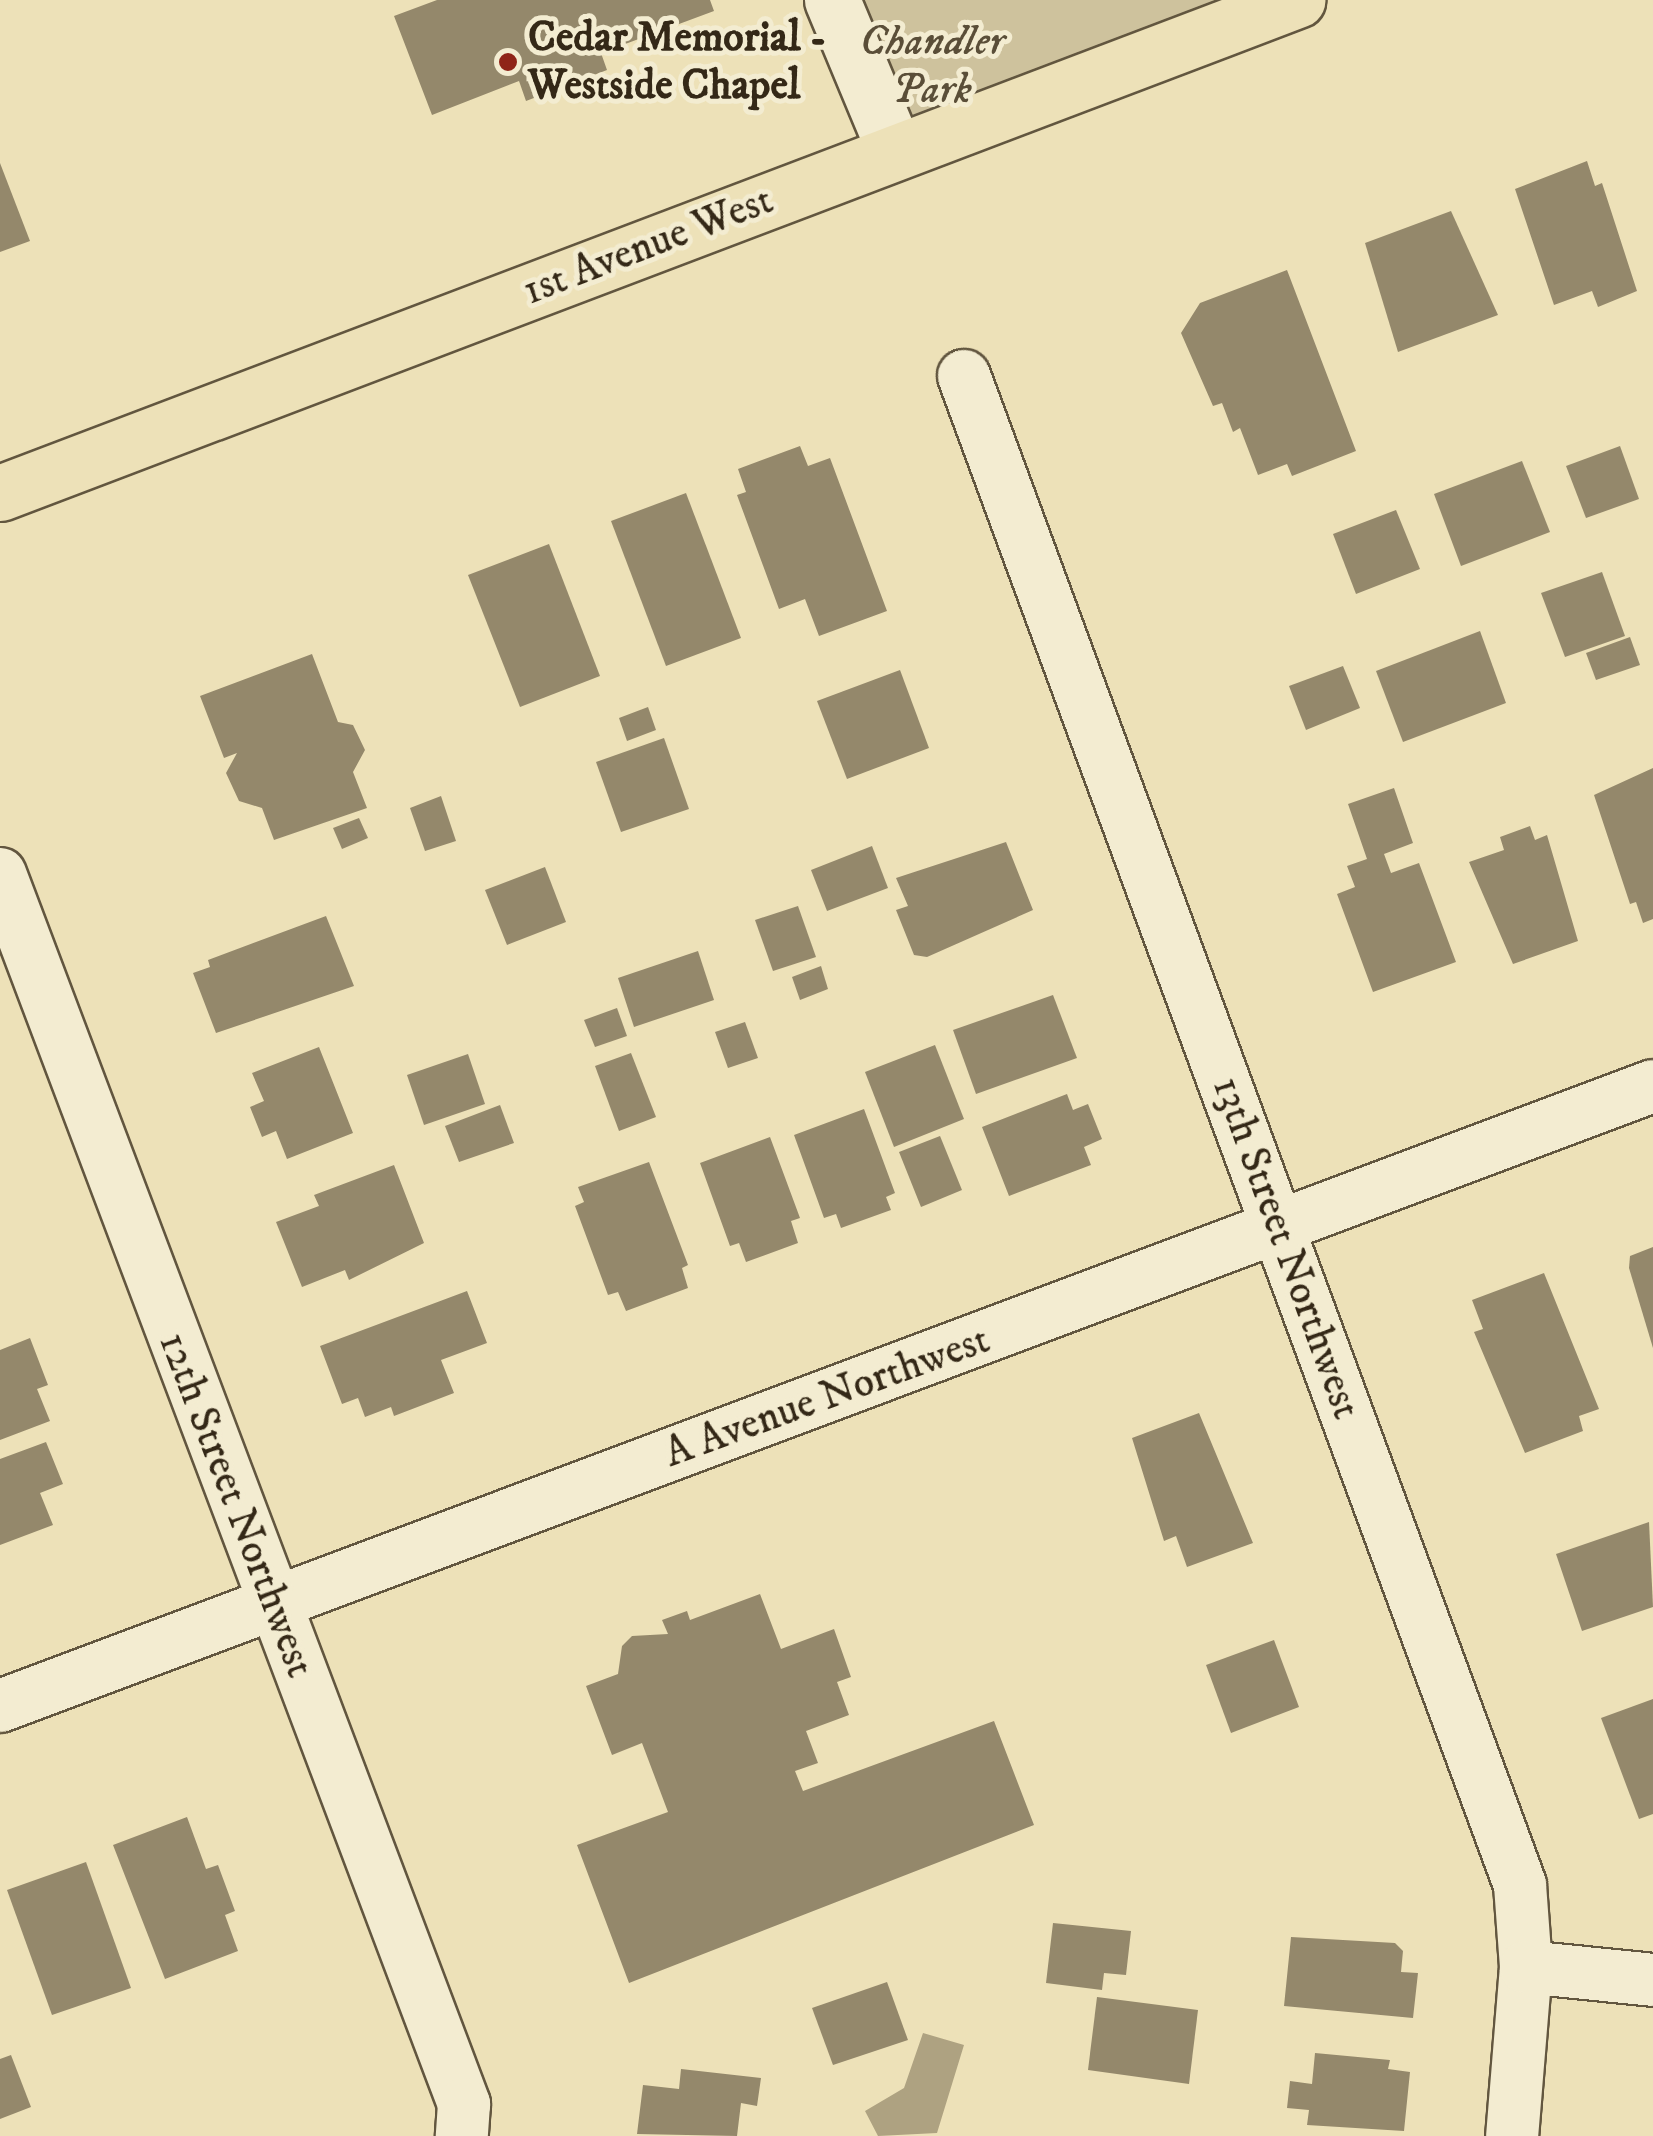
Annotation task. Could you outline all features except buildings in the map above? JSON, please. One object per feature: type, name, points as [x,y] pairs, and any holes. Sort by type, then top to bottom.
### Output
[{"type":"main road","points":[[832,0],[896,152]]},
{"type":"main road","name":"1st Avenue West","points":[[0,493],[1297,0]]},
{"type":"street","name":"13th Street Northwest","points":[[964,376],[1520,1885],[1526,1967],[1512,2136]]},
{"type":"street","name":"12th Street Northwest","points":[[0,874],[272,1604],[464,2104],[462,2136]]},
{"type":"street","name":"A Avenue Northwest","points":[[0,1706],[1653,1086]]},
{"type":"street","points":[[1526,1967],[1653,1980]]},
{"type":"green space","name":"Chandler Park","points":[[832,0],[1297,0],[895,151]]},
{"type":"shaded area","points":[[923,2033],[964,2045],[937,2133],[878,2136],[865,2111],[904,2088]]},
{"type":"place","name":"Cedar Memorial - Westside Chapel","points":[[508,62]]}]
